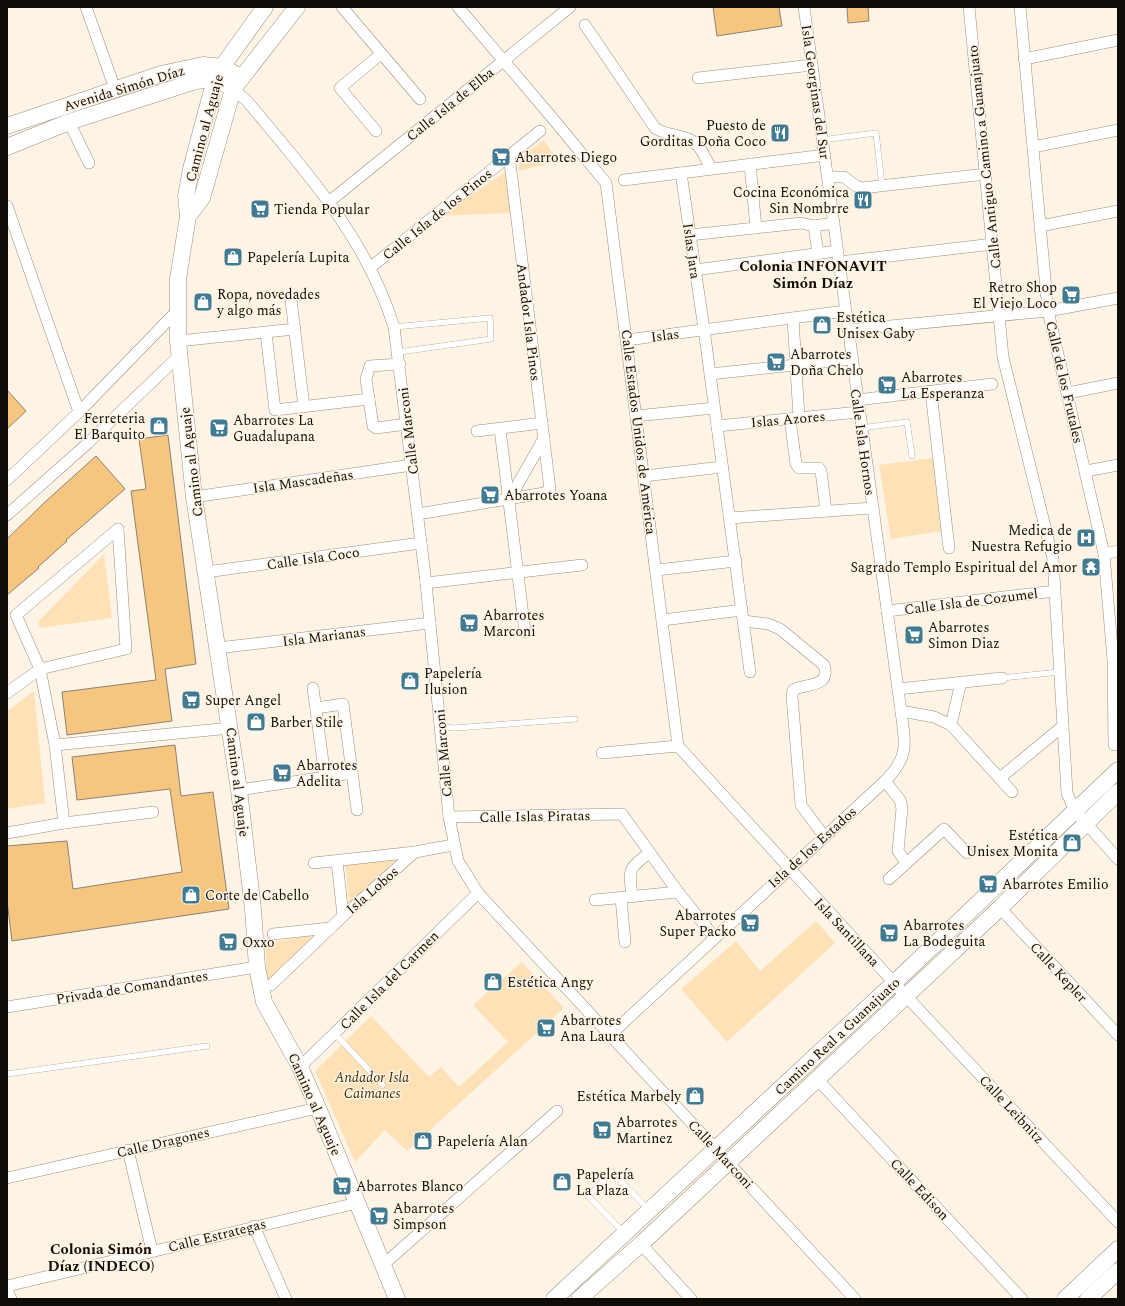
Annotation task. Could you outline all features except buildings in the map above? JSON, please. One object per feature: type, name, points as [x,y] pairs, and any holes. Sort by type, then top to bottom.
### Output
[{"type":"main road","name":"Camino al Aguaje","points":[[266,7],[218,73],[191,169],[186,196],[188,216],[178,279],[178,348],[194,497],[240,790],[257,967],[264,1002],[300,1067],[397,1299]]},
{"type":"main road","name":"Camino al Aguaje","points":[[188,216],[202,198],[237,83],[297,7]]},
{"type":"main road","name":"Avenida Simón Díaz","points":[[7,126],[161,74],[203,66],[237,83]]},
{"type":"main road","name":"Avenida Simón Díaz","points":[[7,147],[69,122],[218,73]]},
{"type":"main road","name":"Camino Real a Guanajuato","points":[[554,1299],[894,983],[1118,770]]},
{"type":"main road","name":"Camino Real a Guanajuato","points":[[579,1299],[641,1244],[1000,908],[1118,792]]},
{"type":"main road","points":[[1065,1299],[1118,1249]]},
{"type":"main road","points":[[1088,1299],[1118,1271]]},
{"type":"street","points":[[86,7],[114,89]]},
{"type":"street","points":[[342,7],[420,99]]},
{"type":"street","name":"Calle Estados Unidos de América","points":[[458,7],[606,183],[657,570],[678,746]]},
{"type":"street","name":"Calle Isla de Elba","points":[[330,201],[570,7]]},
{"type":"street","name":"Isla Georginas del Sur","points":[[804,7],[828,177]]},
{"type":"street","name":"Calle Antiguo Camino a Guanajuato","points":[[969,7],[1003,357],[1054,559],[1067,793],[1075,811],[1085,824],[1118,859]]},
{"type":"street","name":"Calle de los Frutales","points":[[1020,7],[1048,311],[1104,554],[1115,657],[1114,745]]},
{"type":"street","points":[[585,25],[655,128],[664,134],[694,141],[711,168]]},
{"type":"street","points":[[1024,59],[1118,40]]},
{"type":"street","points":[[376,131],[340,88],[381,54]]},
{"type":"street","points":[[698,78],[812,65]]},
{"type":"street","name":"Calle Marconi","points":[[237,83],[247,101],[330,201],[370,267],[385,297],[394,327],[399,352],[426,583],[449,817],[453,845],[458,861],[478,893],[729,1161],[855,1299]]},
{"type":"street","points":[[69,122],[89,163]]},
{"type":"street","points":[[1032,147],[1118,130]]},
{"type":"street","name":"Calle Isla de los Pinos","points":[[370,267],[540,131]]},
{"type":"street","points":[[624,180],[824,155]]},
{"type":"street","name":"Andador Isla Pinos","points":[[509,156],[550,488],[544,493],[509,500]]},
{"type":"street","points":[[750,164],[756,228]]},
{"type":"street","name":"Islas Jara","points":[[681,173],[694,270],[704,329],[750,672]]},
{"type":"street","points":[[828,177],[844,177],[856,186],[862,188],[986,174]]},
{"type":"street","name":"Calle Isla Hornos","points":[[828,177],[857,400],[887,611]]},
{"type":"street","points":[[7,206],[79,412]]},
{"type":"street","points":[[1040,226],[1118,211]]},
{"type":"street","points":[[690,234],[801,222],[814,226],[834,223]]},
{"type":"street","points":[[814,226],[818,254]]},
{"type":"street","points":[[694,270],[818,254],[838,256],[993,244]]},
{"type":"street","points":[[848,330],[1048,311],[1118,298]]},
{"type":"street","points":[[291,300],[304,407]]},
{"type":"street","points":[[7,480],[79,412],[177,311]]},
{"type":"street","points":[[704,329],[845,311]]},
{"type":"street","points":[[793,318],[796,366],[796,464],[799,468],[819,468],[821,471],[826,512]]},
{"type":"street","points":[[7,515],[88,443],[178,348],[295,329]]},
{"type":"street","name":"Islas","points":[[627,340],[704,329]]},
{"type":"street","points":[[266,333],[275,410],[369,399]]},
{"type":"street","points":[[710,374],[852,360]]},
{"type":"street","points":[[400,364],[370,366],[366,379],[373,426],[376,428],[407,424]]},
{"type":"street","points":[[1068,393],[1118,383]]},
{"type":"street","points":[[857,400],[992,384]]},
{"type":"street","points":[[931,392],[949,548]]},
{"type":"street","points":[[636,416],[714,408]]},
{"type":"street","name":"Islas Azores","points":[[717,426],[859,412]]},
{"type":"street","points":[[477,431],[542,424]]},
{"type":"street","points":[[500,429],[519,572],[525,632]]},
{"type":"street","points":[[509,500],[544,438]]},
{"type":"street","name":"Isla Mascadeñas","points":[[194,497],[412,465]]},
{"type":"street","points":[[1086,471],[1118,465]]},
{"type":"street","points":[[644,476],[722,467]]},
{"type":"street","points":[[418,514],[509,500]]},
{"type":"street","points":[[730,518],[872,508]]},
{"type":"street","points":[[7,693],[40,669],[126,649],[118,529],[16,616],[40,669],[55,744],[64,823]]},
{"type":"street","name":"Calle Isla Coco","points":[[206,572],[421,543]]},
{"type":"street","points":[[1104,554],[1118,551]]},
{"type":"street","points":[[657,570],[736,561]]},
{"type":"street","points":[[426,583],[582,565]]},
{"type":"street","name":"Calle Isla de Cozumel","points":[[887,611],[1055,591]]},
{"type":"street","name":"Isla de los Estados","points":[[610,1035],[788,868],[885,781],[897,768],[904,755],[904,739],[887,611]]},
{"type":"street","points":[[663,620],[743,615],[780,629],[824,665],[825,672],[822,682],[819,684],[799,687],[793,690],[792,696],[801,805],[824,836]]},
{"type":"street","name":"Isla Marianas","points":[[218,648],[430,623]]},
{"type":"street","points":[[898,689],[1002,678]]},
{"type":"street","points":[[951,725],[961,682]]},
{"type":"street","points":[[313,688],[325,777]]},
{"type":"street","points":[[316,708],[343,704],[357,810]]},
{"type":"street","points":[[901,711],[934,718],[951,725],[1012,792]]},
{"type":"street","points":[[1000,778],[1063,726]]},
{"type":"street","points":[[55,744],[231,728]]},
{"type":"street","points":[[602,753],[678,746],[788,868]]},
{"type":"street","points":[[240,790],[352,773]]},
{"type":"street","points":[[885,781],[900,800],[902,808],[898,851],[906,863]]},
{"type":"street","points":[[7,833],[64,823],[153,812]]},
{"type":"street","name":"Calle Islas Piratas","points":[[449,817],[622,814],[649,853]]},
{"type":"street","points":[[890,879],[944,829],[967,853]]},
{"type":"street","name":"Isla Lobos","points":[[314,863],[415,852],[453,845]]},
{"type":"street","name":"Isla Lobos","points":[[271,985],[330,928],[415,852]]},
{"type":"street","points":[[625,942],[626,897],[630,873],[632,867],[649,853],[715,938]]},
{"type":"street","points":[[337,861],[343,916]]},
{"type":"street","name":"Isla Santillana","points":[[788,868],[906,996]]},
{"type":"street","points":[[595,900],[678,892]]},
{"type":"street","name":"Calle Isla del Carmen","points":[[300,1067],[478,893]]},
{"type":"street","name":"Calle Kepler","points":[[1000,908],[1118,1035]]},
{"type":"street","points":[[273,934],[330,928]]},
{"type":"street","name":"Privada de Comandantes","points":[[7,1008],[257,967]]},
{"type":"street","name":"Calle Leibnitz","points":[[906,996],[1118,1222]]},
{"type":"street","name":"Calle Edison","points":[[817,1079],[1022,1299]]},
{"type":"street","name":"Calle Dragones","points":[[7,1178],[318,1108]]},
{"type":"street","points":[[383,1265],[557,1111]]},
{"type":"street","points":[[128,1150],[152,1251]]},
{"type":"street","name":"Calle Estrategas","points":[[7,1286],[254,1226],[357,1203]]},
{"type":"street","points":[[254,1226],[286,1299]]},
{"type":"street","points":[[641,1244],[692,1299]]},
{"type":"street","points":[[7,1290],[11,1299]]},
{"type":"lane","points":[[822,140],[876,133],[882,185]]},
{"type":"lane","points":[[394,327],[490,318],[491,339],[399,352]]},
{"type":"lane","points":[[861,428],[907,422],[912,456]]},
{"type":"lane","points":[[1002,678],[1060,672]]},
{"type":"lane","points":[[440,727],[455,728],[575,719]]},
{"type":"lane","points":[[335,1034],[383,1085]]},
{"type":"lane","points":[[7,1074],[207,1046]]},
{"type":"lane","points":[[624,1234],[588,1196],[612,1172],[649,1211]]},
{"type":"green space","points":[[544,140],[558,161],[519,171],[519,159]]},
{"type":"green space","points":[[507,171],[512,213],[440,216]]},
{"type":"green space","points":[[933,458],[942,531],[891,539],[879,465]]},
{"type":"green space","points":[[104,554],[112,618],[40,628],[38,622]]},
{"type":"green space","points":[[34,691],[45,803],[7,809],[7,711]]},
{"type":"green space","points":[[400,856],[349,904],[345,863]]},
{"type":"green space","points":[[816,921],[835,943],[727,1042],[681,989],[736,941],[760,971]]},
{"type":"green space","points":[[316,935],[267,985],[265,943]]},
{"type":"green space","name":"Andador Isla Caimanes","points":[[522,962],[564,1008],[407,1151],[385,1130],[355,1162],[315,1071],[371,1016],[429,1077],[441,1067],[459,1087],[508,1042],[473,1005]]},
{"type":"place","name":"Puesto de Gorditas Doña Coco","points":[[780,133]]},
{"type":"place","name":"Abarrotes Diego","points":[[501,157]]},
{"type":"place","name":"Cocina Económica Sin Nombrre","points":[[863,200]]},
{"type":"place","name":"Tienda Popular","points":[[260,209]]},
{"type":"place","name":"Papelería Lupita","points":[[233,257]]},
{"type":"place","name":"Retro Shop El Viejo Loco","points":[[1071,295]]},
{"type":"place","name":"Ropa, novedades y algo más","points":[[203,302]]},
{"type":"place","name":"Estética Unisex Gaby","points":[[822,325]]},
{"type":"place","name":"Abarrotes Doña Chelo","points":[[776,362]]},
{"type":"place","name":"Abarrotes La Esperanza","points":[[887,385]]},
{"type":"place","name":"Ferreteria El Barquito","points":[[159,426]]},
{"type":"place","name":"Abarrotes La Guadalupana","points":[[219,428]]},
{"type":"place","name":"Abarrotes Yoana","points":[[490,495]]},
{"type":"place","name":"Medica de Nuestra Refugio","points":[[1086,538]]},
{"type":"place","name":"Sagrado Templo Espiritual del Amor","points":[[1091,567]]},
{"type":"place","name":"Abarrotes Marconi","points":[[469,623]]},
{"type":"place","name":"Abarrotes Simon Diaz","points":[[914,635]]},
{"type":"place","name":"Papelería Ilusion","points":[[410,681]]},
{"type":"place","name":"Super Angel","points":[[191,700]]},
{"type":"place","name":"Barber Stile","points":[[256,722]]},
{"type":"place","name":"Abarrotes Adelita","points":[[282,773]]},
{"type":"place","name":"Estética Unisex Monita","points":[[1072,843]]},
{"type":"place","name":"Abarrotes Emilio","points":[[988,884]]},
{"type":"place","name":"Corte de Cabello","points":[[191,895]]},
{"type":"place","name":"Abarrotes Super Packo","points":[[750,923]]},
{"type":"place","name":"Abarrotes La Bodeguita","points":[[889,933]]},
{"type":"place","name":"Oxxo","points":[[228,942]]},
{"type":"place","name":"Estética Angy","points":[[493,982]]},
{"type":"place","name":"Abarrotes Ana Laura","points":[[546,1028]]},
{"type":"place","name":"Estética Marbely","points":[[695,1096]]},
{"type":"place","name":"Abarrotes Martinez","points":[[602,1130]]},
{"type":"place","name":"Papelería Alan","points":[[423,1141]]},
{"type":"place","name":"Papelería La Plaza","points":[[562,1182]]},
{"type":"place","name":"Abarrotes Blanco","points":[[342,1186]]},
{"type":"place","name":"Abarrotes Simpson","points":[[379,1216]]},
{"type":"district","name":"Colonia INFONAVIT Simón Díaz","points":[[813,274]]},
{"type":"district","name":"Colonia Simón Díaz (INDECO)","points":[[101,1258]]}]
